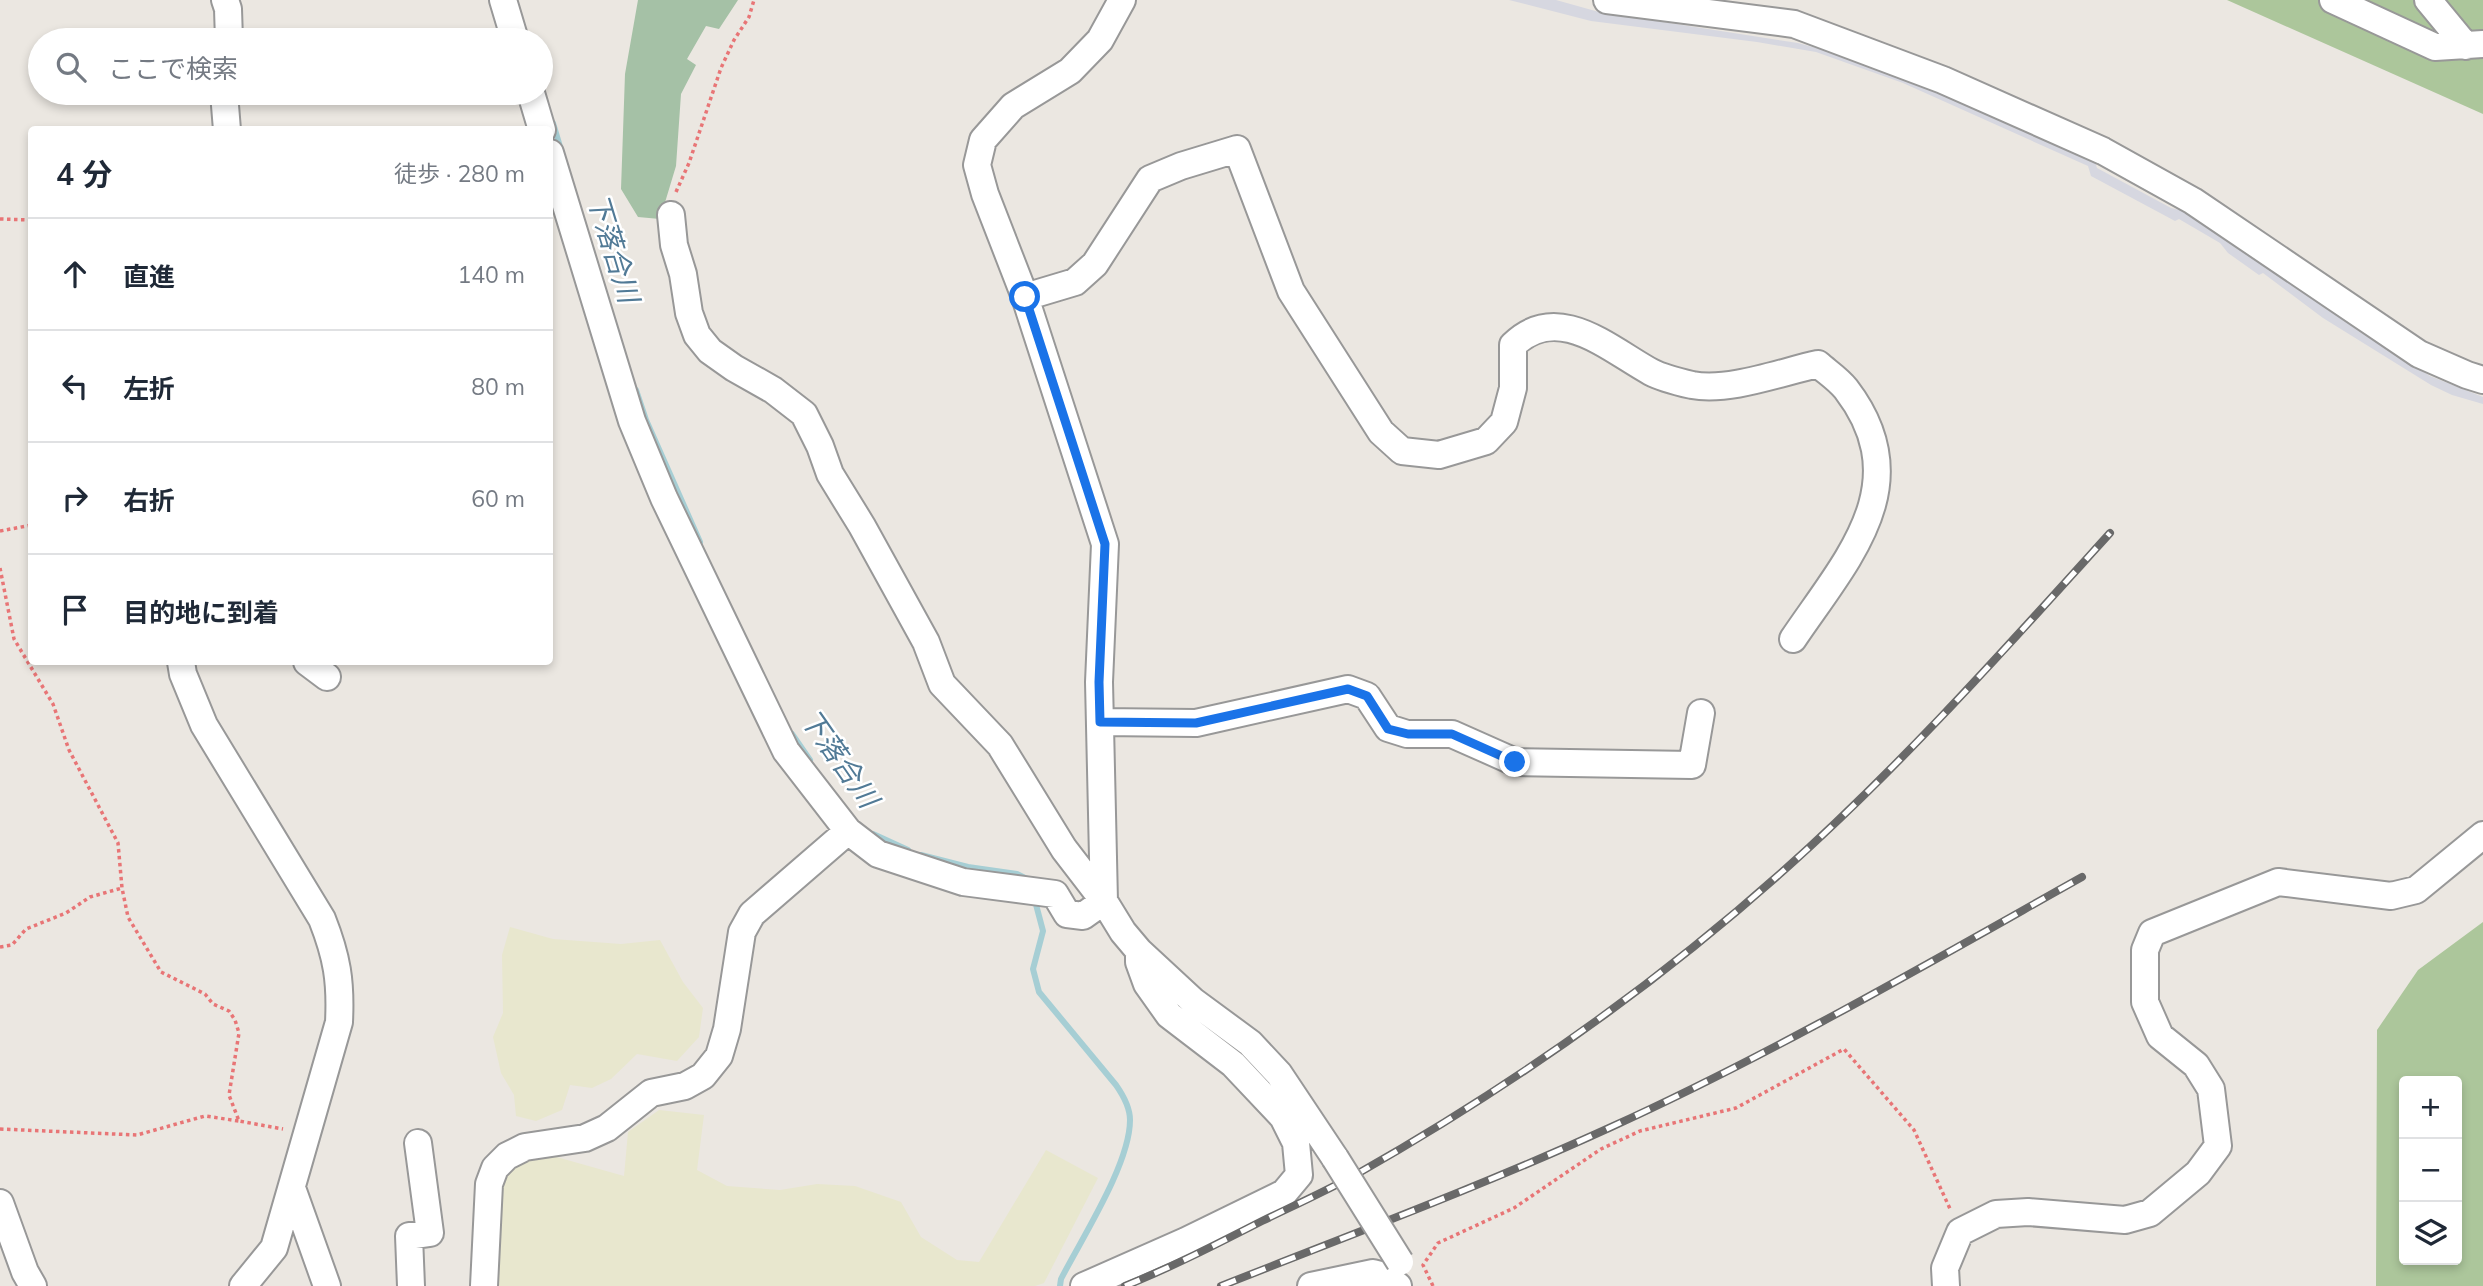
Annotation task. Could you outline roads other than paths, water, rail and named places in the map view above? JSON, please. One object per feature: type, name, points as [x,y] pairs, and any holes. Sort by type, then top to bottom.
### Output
[{"type":"street","points":[[225,0],[229,28]]},
{"type":"street","points":[[503,0],[511,28]]},
{"type":"street","points":[[1104,901],[1099,682],[1105,544],[1025,297],[985,194],[977,165],[983,140],[1013,106],[1070,71],[1100,40],[1122,0]]},
{"type":"street","points":[[1607,0],[1794,24],[1943,80],[2114,157],[2193,201],[2419,354],[2483,380]]},
{"type":"street","points":[[2333,0],[2435,47],[2474,45]]},
{"type":"street","points":[[2428,0],[2474,45]]},
{"type":"street","points":[[224,105],[227,126]]},
{"type":"street","points":[[535,105],[541,126]]},
{"type":"street","points":[[1025,297],[1075,282],[1095,264],[1150,180],[1181,166],[1237,149],[1291,291],[1381,432],[1402,451],[1439,455],[1486,441],[1504,422],[1513,388],[1513,345],[1525,333],[1555,326],[1595,337],[1654,374],[1693,385],[1730,385],[1818,363],[1844,387],[1864,416],[1875,448],[1878,481],[1870,517],[1793,639]]},
{"type":"street","points":[[553,163],[632,422],[664,498],[786,751],[848,831],[878,854],[963,882],[1055,894],[1067,914],[1083,916],[1104,901]]},
{"type":"street","points":[[671,215],[674,245],[683,274],[689,313],[697,335],[710,351],[773,390],[804,414],[830,474],[926,642],[942,684],[1000,745],[1064,849],[1139,951],[1193,1001],[1258,1051],[1279,1074],[1335,1158],[1399,1274],[1415,1286]]},
{"type":"street","points":[[182,665],[204,725],[322,919],[335,953],[341,994],[339,1022],[274,1248],[243,1286]]},
{"type":"street","points":[[1100,722],[1196,723],[1348,689],[1367,696],[1388,729],[1408,734],[1452,734],[1515,762],[1692,765],[1701,713]]},
{"type":"street","points":[[484,1286],[489,1184],[495,1168],[507,1156],[525,1147],[585,1138],[607,1128],[651,1094],[685,1086],[703,1076],[719,1056],[727,1029],[742,932],[752,914],[848,831]]},
{"type":"street","points":[[1946,1286],[1945,1268],[1960,1232],[1996,1214],[2028,1212],[2125,1220],[2150,1213],[2198,1173],[2218,1146],[2211,1090],[2196,1065],[2160,1036],[2145,1002],[2144,950],[2152,933],[2278,882],[2391,896],[2416,890],[2483,835]]},
{"type":"street","points":[[1084,1286],[1186,1241],[1284,1193],[1298,1175],[1296,1143],[1283,1117],[1233,1064],[1169,1015],[1147,984],[1139,962],[1139,951]]},
{"type":"street","points":[[411,1286],[410,1236],[430,1233],[418,1143]]},
{"type":"street","points":[[292,1188],[327,1286]]},
{"type":"street","points":[[0,1203],[25,1272],[33,1286]]},
{"type":"street","points":[[1311,1286],[1373,1273],[1385,1276],[1399,1274]]},
{"type":"waterway","name":"下落合川","points":[[553,123],[561,150]]},
{"type":"waterway","name":"下落合川","points":[[636,390],[646,420],[700,542]]},
{"type":"waterway","name":"下落合川","points":[[792,734],[810,760]]},
{"type":"waterway","name":"下落合川","points":[[873,834],[908,850]]},
{"type":"waterway","name":"下落合川","points":[[921,855],[968,867],[1017,874],[1029,880]]},
{"type":"waterway","name":"下落合川","points":[[1034,897],[1043,931],[1033,969],[1039,992],[1116,1085],[1126,1101],[1130,1115],[1128,1138],[1114,1179],[1061,1279],[1060,1286]]},
{"type":"railway","points":[[1125,1286],[1357,1174],[1469,1107],[1631,995],[1733,914],[1826,832],[1951,707],[2110,533]]},
{"type":"railway","points":[[1221,1286],[1513,1170],[1670,1100],[1849,1007],[2082,877]]}]
